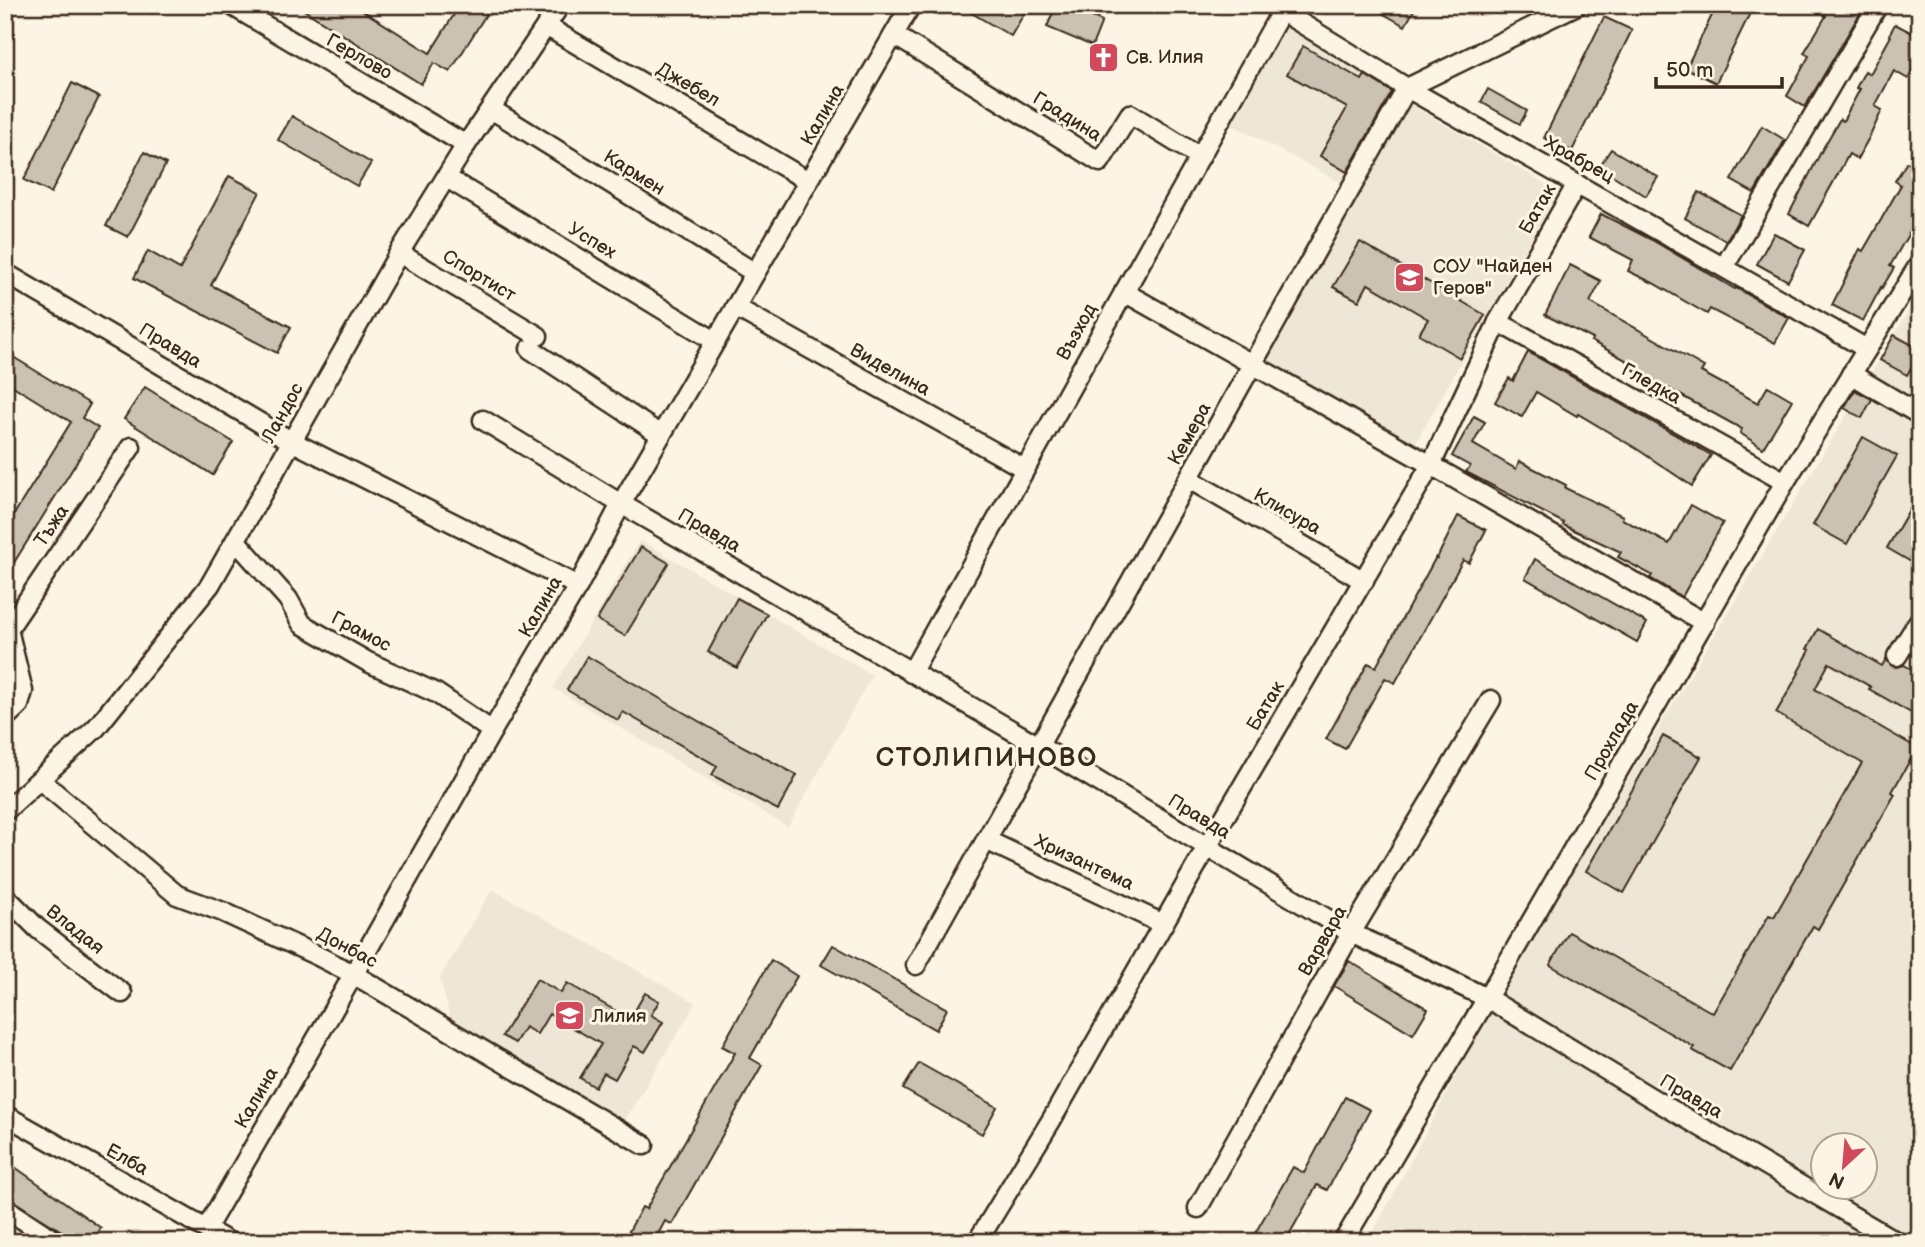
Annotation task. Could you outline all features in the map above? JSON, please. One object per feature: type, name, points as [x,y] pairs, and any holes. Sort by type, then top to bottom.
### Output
[{"type":"street","name":"Герлово","points":[[231,5],[467,145]]},
{"type":"street","name":"Ландос","points":[[5,811],[96,728],[210,585],[398,253],[559,5]]},
{"type":"street","name":"Калина","points":[[206,1229],[492,730],[578,586],[621,504],[911,5]]},
{"type":"street","points":[[1407,88],[1577,5]]},
{"type":"street","points":[[1724,267],[1878,5]]},
{"type":"street","name":"Храбрец","points":[[1276,9],[1407,88],[1867,349]]},
{"type":"street","name":"Възход","points":[[911,673],[1200,157],[1276,9]]},
{"type":"street","name":"Джебел","points":[[546,26],[808,181]]},
{"type":"street","name":"Градина","points":[[894,35],[1100,162],[1130,114],[1200,157]]},
{"type":"street","name":"Кемера","points":[[916,965],[1407,88]]},
{"type":"street","name":"Кармен","points":[[491,109],[755,273]]},
{"type":"street","name":"Успех","points":[[447,178],[715,341]]},
{"type":"street","name":"Батак","points":[[977,1242],[1052,1119],[1207,847],[1431,465],[1498,322],[1577,184]]},
{"type":"street","name":"Спортист","points":[[398,253],[534,342],[661,435]]},
{"type":"street","name":"Прохлада","points":[[1343,1242],[1785,482],[1920,263]]},
{"type":"street","name":"Правда","points":[[5,273],[291,441],[578,586]]},
{"type":"street","points":[[1124,292],[1705,623]]},
{"type":"street","name":"Виделина","points":[[735,307],[1025,469]]},
{"type":"street","name":"Гледка","points":[[1498,322],[1785,482]]},
{"type":"street","points":[[1851,374],[1920,415]]},
{"type":"street","name":"Правда","points":[[483,420],[621,504],[1040,746],[1351,933],[1487,998],[1897,1242]]},
{"type":"street","name":"Тъжа","points":[[5,718],[19,705],[23,691],[8,629],[131,447]]},
{"type":"street","name":"Клисура","points":[[1189,479],[1364,581]]},
{"type":"street","name":"Грамос","points":[[236,541],[288,599],[302,624],[368,662],[436,693],[492,730]]},
{"type":"street","points":[[1896,656],[1920,619]]},
{"type":"street","name":"Варвара","points":[[1198,1208],[1351,933],[1491,700]]},
{"type":"street","name":"Донбас","points":[[40,780],[177,895],[223,912],[353,974],[644,1145]]},
{"type":"street","name":"Хризантема","points":[[986,840],[1163,924]]},
{"type":"street","name":"Владая","points":[[5,896],[38,929],[122,993]]},
{"type":"street","name":"Елба","points":[[5,1115],[229,1242]]},
{"type":"street","points":[[5,1208],[57,1242]]},
{"type":"shaded area","points":[[1282,17],[1404,89],[1349,187],[1224,120]]},
{"type":"shaded area","name":"СОУ \"Найден Геров\"","points":[[1406,102],[1558,191],[1411,451],[1263,362]]},
{"type":"shaded area","points":[[1920,292],[1920,1242],[1368,1242],[1497,998]]},
{"type":"shaded area","points":[[640,540],[872,675],[788,827],[553,688]]},
{"type":"shaded area","name":"Лилия","points":[[492,889],[696,1003],[622,1125],[453,1030],[440,978]]},
{"type":"building","points":[[296,5],[354,5],[430,53],[460,5],[492,5],[450,72],[434,63],[421,84]]},
{"type":"building","points":[[958,5],[1029,5],[1011,36]]},
{"type":"building","points":[[1056,5],[1065,5],[1102,21],[1092,46],[1047,27]]},
{"type":"building","points":[[1368,5],[1417,5],[1405,26]]},
{"type":"building","points":[[1717,5],[1754,5],[1716,83],[1686,68]]},
{"type":"building","points":[[1828,5],[1865,5],[1805,107],[1787,96],[1809,56],[1804,53],[1826,16],[1824,15]]},
{"type":"building","points":[[1604,17],[1632,30],[1572,151],[1544,138]]},
{"type":"building","points":[[1895,24],[1920,37],[1920,57],[1908,79],[1894,71],[1875,106],[1882,110],[1870,136],[1857,159],[1849,154],[1809,226],[1789,214],[1840,119],[1843,121],[1860,89],[1856,88],[1865,71],[1870,74]]},
{"type":"building","points":[[1303,46],[1362,80],[1365,75],[1392,92],[1347,172],[1320,156],[1347,108],[1287,74]]},
{"type":"building","points":[[72,83],[99,97],[51,193],[24,180]]},
{"type":"building","points":[[1488,89],[1527,111],[1520,124],[1481,102]]},
{"type":"building","points":[[292,116],[371,163],[357,186],[278,140]]},
{"type":"building","points":[[1762,126],[1785,140],[1754,193],[1731,180]]},
{"type":"building","points":[[1611,149],[1658,177],[1646,196],[1599,167]]},
{"type":"building","points":[[144,152],[166,164],[128,237],[106,226]]},
{"type":"building","points":[[1907,162],[1920,170],[1920,214],[1890,266],[1894,268],[1863,321],[1832,305],[1860,249],[1863,251],[1901,185],[1895,181]]},
{"type":"building","points":[[229,176],[260,192],[211,285],[291,327],[277,353],[134,278],[148,251],[180,269]]},
{"type":"building","points":[[1699,192],[1741,215],[1726,241],[1685,218]]},
{"type":"building","points":[[1601,214],[1789,318],[1775,343],[1710,309],[1707,314],[1628,271],[1633,260],[1589,237]]},
{"type":"building","points":[[1774,233],[1805,250],[1788,281],[1757,264]]},
{"type":"building","points":[[1360,242],[1485,315],[1460,358],[1419,334],[1428,319],[1368,284],[1359,301],[1333,287]]},
{"type":"building","points":[[1570,265],[1601,281],[1590,302],[1704,367],[1701,372],[1758,403],[1768,386],[1792,400],[1763,448],[1740,433],[1742,429],[1631,368],[1633,364],[1591,341],[1593,339],[1545,315]]},
{"type":"building","points":[[1894,335],[1920,349],[1907,375],[1880,360]]},
{"type":"building","points":[[5,352],[90,404],[82,418],[98,428],[5,577],[5,529],[71,422],[5,381]]},
{"type":"building","points":[[1528,352],[1711,455],[1692,486],[1637,449],[1536,392],[1522,417],[1495,402],[1509,378],[1513,381]]},
{"type":"building","points":[[145,387],[233,442],[213,475],[124,419]]},
{"type":"building","points":[[1855,390],[1872,399],[1862,418],[1844,408]]},
{"type":"building","points":[[1474,416],[1485,422],[1473,444],[1516,469],[1519,461],[1566,485],[1565,488],[1623,516],[1622,519],[1669,544],[1691,505],[1723,523],[1682,597],[1650,578],[1652,575],[1618,557],[1621,552],[1563,525],[1564,523],[1466,472],[1470,466],[1452,456]]},
{"type":"building","points":[[1863,437],[1897,456],[1847,544],[1813,525]]},
{"type":"building","points":[[1920,491],[1920,567],[1887,548]]},
{"type":"building","points":[[1458,516],[1486,530],[1469,563],[1463,560],[1395,683],[1385,678],[1345,749],[1326,739],[1368,663],[1376,667]]},
{"type":"building","points":[[641,547],[669,563],[625,636],[597,620]]},
{"type":"building","points":[[1535,559],[1647,623],[1637,642],[1525,578]]},
{"type":"building","points":[[737,598],[767,614],[737,668],[708,652]]},
{"type":"building","points":[[1818,629],[1882,666],[1886,659],[1892,666],[1904,665],[1920,674],[1920,718],[1829,663],[1815,689],[1917,748],[1892,792],[1895,794],[1818,929],[1813,926],[1730,1071],[1692,1050],[1694,1047],[1550,965],[1569,932],[1713,1013],[1769,915],[1774,917],[1862,763],[1776,713],[1799,673],[1810,650],[1807,649]]},
{"type":"building","points":[[587,656],[797,775],[778,810],[712,775],[717,766],[623,712],[618,720],[567,690]]},
{"type":"building","points":[[1663,736],[1701,757],[1624,893],[1586,871]]},
{"type":"building","points":[[833,945],[947,1009],[936,1030],[821,965]]},
{"type":"building","points":[[771,960],[797,976],[750,1058],[762,1065],[672,1224],[665,1221],[654,1242],[623,1242],[642,1207],[646,1209],[735,1053],[722,1046]]},
{"type":"building","points":[[1349,961],[1428,1009],[1413,1034],[1334,986]]},
{"type":"building","points":[[537,979],[561,993],[567,983],[630,1019],[645,993],[659,1001],[651,1015],[663,1022],[645,1052],[634,1046],[615,1079],[604,1073],[595,1087],[580,1078],[601,1044],[549,1014],[537,1034],[525,1027],[515,1043],[502,1036]]},
{"type":"building","points":[[919,1063],[997,1107],[982,1134],[903,1089]]},
{"type":"building","points":[[1345,1097],[1370,1110],[1327,1190],[1317,1185],[1285,1242],[1250,1242],[1293,1167],[1304,1173]]},
{"type":"building","points":[[5,1160],[101,1228],[92,1242],[69,1242],[63,1232],[5,1196]]},
{"type":"place","name":"Св. Илия","points":[[1103,57]]},
{"type":"place","name":"СОУ \"Найден Геров\"","points":[[1410,277]]},
{"type":"place","name":"Лилия","points":[[569,1016]]},
{"type":"district","name":"СТОЛИПИНОВО","points":[[987,758]]}]
